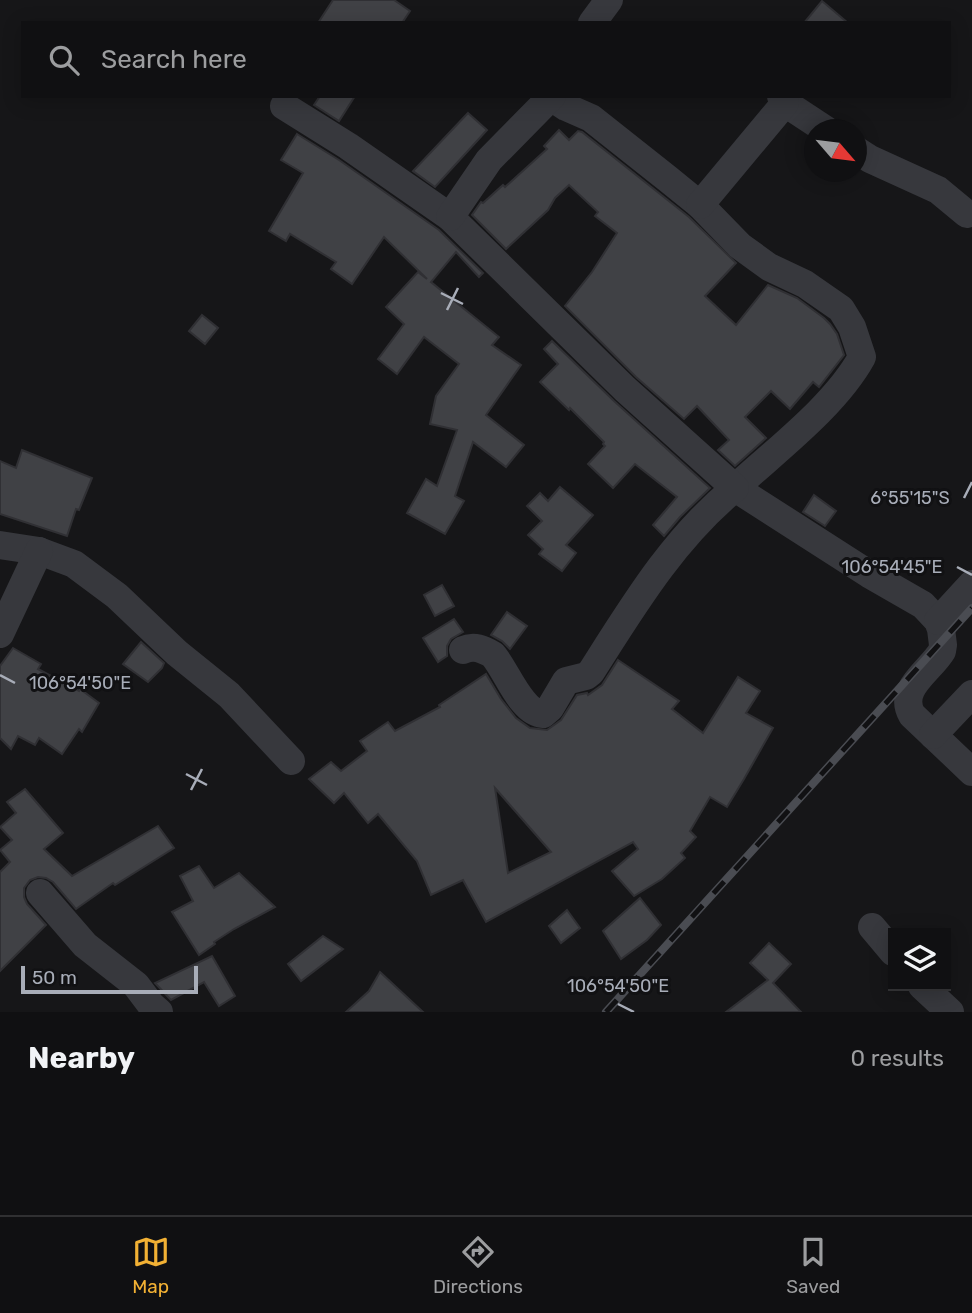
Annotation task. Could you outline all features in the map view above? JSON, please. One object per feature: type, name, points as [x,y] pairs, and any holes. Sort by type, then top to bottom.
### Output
[{"type":"street","points":[[593,21],[609,0]]},
{"type":"street","points":[[450,217],[489,160],[551,98]]},
{"type":"street","points":[[463,650],[474,647],[493,655],[527,706],[536,713],[543,714],[550,708],[566,681],[591,672],[664,561],[704,515],[823,407],[852,374],[862,357],[852,327],[841,309],[805,284],[769,267],[740,246],[700,205],[591,118],[566,107],[555,98]]},
{"type":"street","points":[[700,205],[783,100],[810,119]]},
{"type":"street","points":[[284,106],[348,146],[450,217],[625,389],[735,488],[869,574],[923,605],[938,621],[942,629],[943,645],[942,651],[914,684],[907,701],[912,715],[972,772]]},
{"type":"street","points":[[867,157],[937,190],[967,214]]},
{"type":"street","points":[[0,545],[39,551],[74,564],[117,596],[177,653],[229,695],[291,761]]},
{"type":"street","points":[[0,634],[39,551]]},
{"type":"street","points":[[938,621],[972,584]]},
{"type":"street","points":[[933,735],[972,695]]},
{"type":"street","points":[[40,893],[85,945],[136,985],[159,1012]]},
{"type":"street","points":[[872,927],[888,946]]},
{"type":"street","points":[[927,991],[950,1012]]},
{"type":"building","points":[[333,0],[394,0],[410,11],[403,21],[319,21]]},
{"type":"building","points":[[822,1],[846,21],[806,21]]},
{"type":"building","points":[[319,98],[354,98],[339,121],[314,105]]},
{"type":"building","points":[[468,113],[487,130],[435,187],[413,171]]},
{"type":"building","points":[[559,130],[569,140],[578,131],[582,132],[689,217],[736,263],[705,296],[736,325],[768,285],[797,298],[824,318],[837,334],[844,355],[819,387],[813,382],[790,409],[771,391],[745,417],[766,438],[735,466],[718,450],[729,440],[697,406],[684,419],[636,377],[565,306],[592,272],[617,233],[595,216],[598,212],[569,185],[555,198],[548,210],[506,249],[472,215],[481,202],[503,185],[505,187],[547,149],[544,146]]},
{"type":"building","points":[[297,134],[439,230],[483,273],[479,277],[456,252],[431,282],[499,337],[492,345],[521,365],[486,415],[524,445],[506,467],[473,442],[455,496],[464,501],[445,534],[407,513],[426,479],[437,486],[457,430],[430,424],[436,396],[459,364],[424,337],[397,374],[378,359],[404,324],[386,307],[418,272],[427,279],[384,237],[352,284],[331,269],[336,262],[290,234],[286,241],[269,231],[303,173],[281,160]]},
{"type":"building","points":[[202,315],[218,328],[205,344],[189,331]]},
{"type":"building","points":[[552,341],[710,488],[664,536],[653,525],[677,497],[635,464],[613,488],[588,464],[605,446],[604,442],[540,382],[558,364],[544,349]]},
{"type":"building","points":[[22,450],[92,478],[79,510],[76,509],[67,536],[0,514],[0,461],[16,468]]},
{"type":"building","points":[[560,487],[593,515],[566,545],[576,553],[562,571],[539,554],[543,549],[528,535],[542,521],[527,506],[540,493],[548,501]]},
{"type":"building","points":[[814,495],[836,511],[825,526],[803,512]]},
{"type":"building","points":[[442,585],[454,606],[435,616],[424,595]]},
{"type":"building","points":[[507,612],[527,626],[510,649],[491,635]]},
{"type":"building","points":[[454,619],[463,632],[451,639],[447,646],[447,656],[438,662],[423,638]]},
{"type":"building","points":[[141,642],[164,663],[148,682],[123,664]]},
{"type":"building","points":[[13,648],[41,664],[38,669],[79,691],[80,689],[99,703],[82,732],[79,729],[62,754],[39,738],[35,745],[18,736],[11,749],[0,738],[0,666]]},
{"type":"building","points":[[618,660],[679,701],[672,709],[703,733],[738,677],[760,691],[746,713],[773,728],[727,807],[710,797],[690,831],[696,837],[681,853],[685,858],[662,879],[634,896],[612,871],[638,849],[633,842],[486,922],[463,880],[431,895],[417,861],[378,814],[368,823],[344,793],[334,803],[309,779],[331,762],[341,771],[367,751],[360,741],[388,722],[395,731],[440,707],[439,705],[486,674],[516,718],[530,728],[547,730],[561,720],[577,695],[588,695],[602,685]],"holes":[[[495,788],[551,852],[508,873]]]},
{"type":"building","points":[[25,789],[63,833],[44,849],[72,876],[158,826],[174,848],[115,885],[113,883],[76,909],[53,882],[38,877],[30,880],[24,888],[24,897],[46,925],[0,971],[0,872],[10,862],[0,850],[12,840],[0,827],[16,813],[7,802]]},
{"type":"building","points":[[199,866],[214,888],[239,873],[275,907],[234,929],[199,955],[172,912],[193,901],[180,876]]},
{"type":"building","points":[[640,898],[661,925],[647,940],[621,959],[603,931]]},
{"type":"building","points":[[567,910],[580,928],[561,943],[549,926]]},
{"type":"building","points":[[323,936],[343,949],[301,981],[288,964]]},
{"type":"building","points":[[769,943],[791,964],[773,983],[801,1012],[726,1012],[768,980],[750,963]]},
{"type":"building","points":[[212,956],[235,996],[219,1006],[204,982],[171,1000],[155,983]]},
{"type":"building","points":[[380,972],[423,1012],[346,1012],[369,991]]},
{"type":"railway","points":[[606,1012],[972,608]]}]
